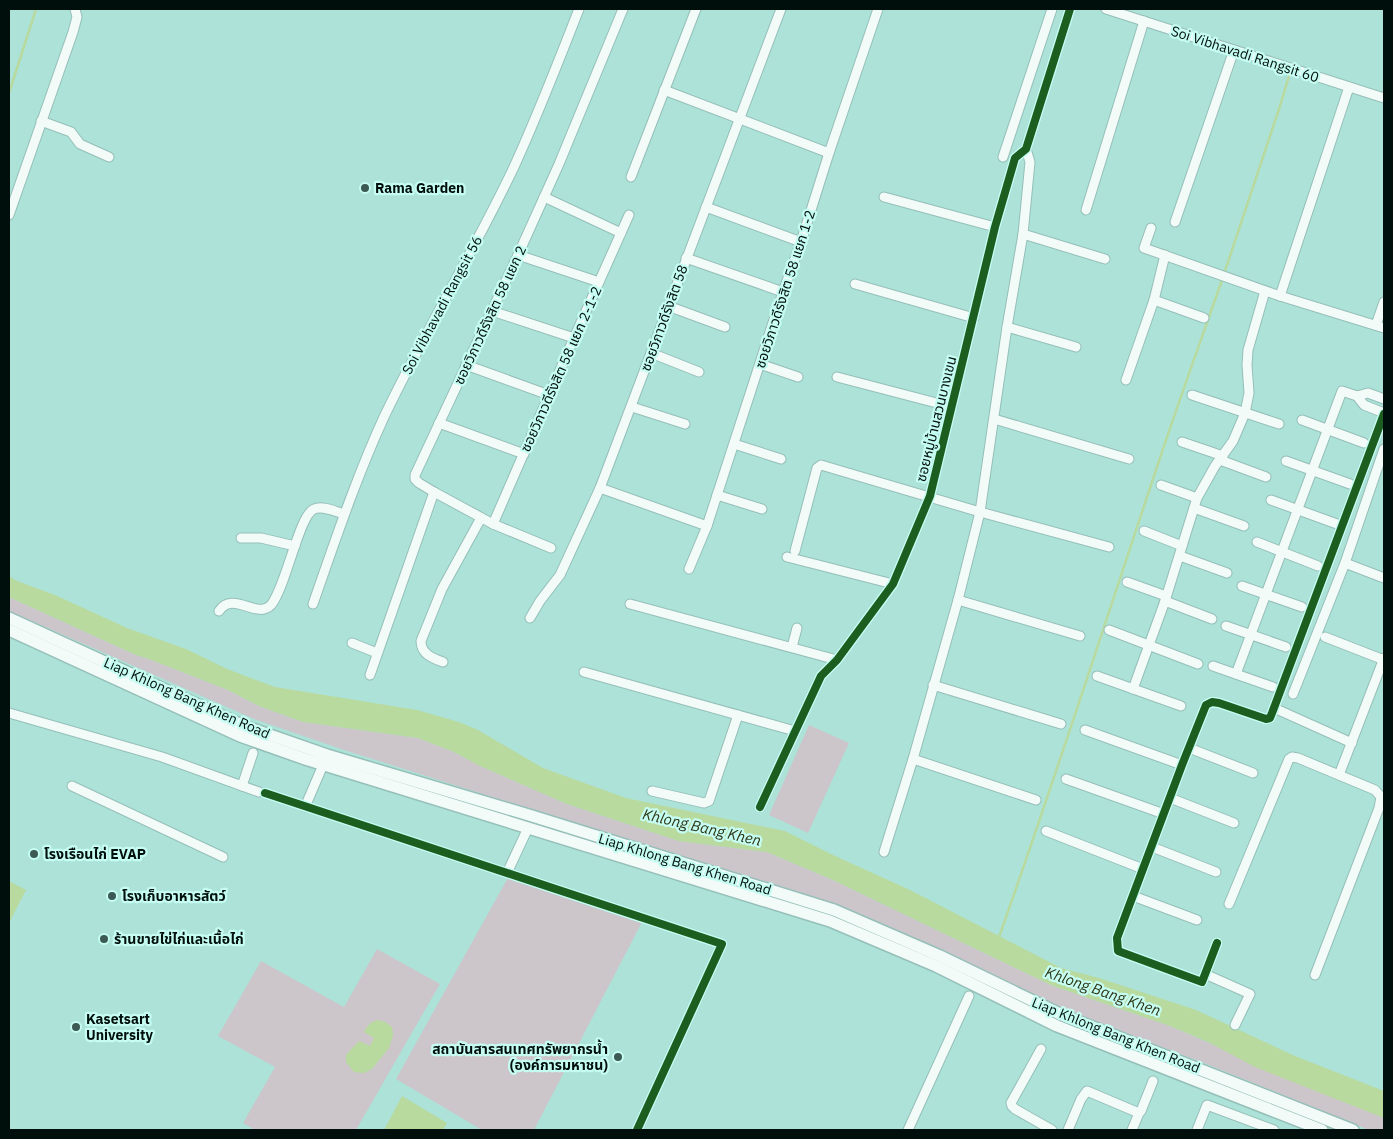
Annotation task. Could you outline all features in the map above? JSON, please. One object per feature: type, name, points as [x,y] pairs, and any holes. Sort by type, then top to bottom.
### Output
[{"type":"main road","name":"Liap Khlong Bang Khen Road","points":[[9,618],[244,726],[327,755],[532,816],[834,910],[936,966],[1057,1026],[1311,1124],[1322,1130]]},
{"type":"main road","name":"Liap Khlong Bang Khen Road","points":[[9,630],[240,736],[323,765],[882,936]]},
{"type":"main road","points":[[528,828],[532,816]]},
{"type":"main road","name":"Liap Khlong Bang Khen Road","points":[[1311,1124],[1353,1130]]},
{"type":"street","points":[[9,215],[73,32],[77,17],[75,9]]},
{"type":"street","name":"Soi Vibhavadi Rangsit 56","points":[[313,604],[344,514],[385,417],[512,170],[549,86],[579,9]]},
{"type":"street","name":"ซอยวิภาวดีรังสิต 58 แยก 2","points":[[551,548],[481,518],[419,483],[415,479],[415,475],[518,256],[622,9]]},
{"type":"street","points":[[631,177],[696,9]]},
{"type":"street","name":"ซอยวิภาวดีรังสิต 58","points":[[530,618],[540,601],[560,575],[600,488],[781,9]]},
{"type":"street","name":"ซอยวิภาวดีรังสิต 58 แยก 1-2","points":[[689,569],[717,495],[878,9]]},
{"type":"street","points":[[1003,157],[1052,9]]},
{"type":"street","name":"ซอยหมู่บ้านสวนบางเขน","points":[[760,806],[821,676],[838,660],[893,584],[930,496],[995,227],[1015,158],[1026,149],[1070,9]]},
{"type":"street","name":"Soi Vibhavadi Rangsit 60","points":[[1106,9],[1384,98]]},
{"type":"street","points":[[1086,210],[1144,21]]},
{"type":"street","points":[[1175,222],[1234,50]]},
{"type":"street","points":[[1280,296],[1349,87]]},
{"type":"street","points":[[664,90],[829,153]]},
{"type":"street","points":[[41,121],[72,132],[80,144],[108,157]]},
{"type":"street","name":"ซอยหมู่บ้านสวนบางเขน","points":[[884,852],[913,759],[958,600],[980,512],[1007,327],[1023,234],[1030,162],[1026,149]]},
{"type":"street","points":[[544,197],[621,234]]},
{"type":"street","points":[[884,197],[995,227]]},
{"type":"street","points":[[706,207],[801,242]]},
{"type":"street","name":"ซอยวิภาวดีรังสิต 58 แยก 2-1-2","points":[[493,524],[629,215]]},
{"type":"street","points":[[1151,228],[1144,248],[1280,296],[1380,327],[1384,302]]},
{"type":"street","points":[[1023,234],[1105,259]]},
{"type":"street","points":[[1126,380],[1154,300],[1165,255]]},
{"type":"street","points":[[518,256],[599,282]]},
{"type":"street","points":[[686,258],[783,292]]},
{"type":"street","points":[[855,284],[974,318]]},
{"type":"street","points":[[1133,689],[1180,556],[1197,498],[1202,487],[1233,441],[1246,413],[1249,393],[1248,350],[1265,291]]},
{"type":"street","points":[[1154,300],[1204,318]]},
{"type":"street","points":[[668,306],[725,327]]},
{"type":"street","points":[[492,311],[574,338]]},
{"type":"street","points":[[1007,327],[1076,347]]},
{"type":"street","points":[[651,353],[699,372]]},
{"type":"street","points":[[760,364],[798,377]]},
{"type":"street","points":[[466,365],[549,395]]},
{"type":"street","points":[[837,378],[952,407]]},
{"type":"street","points":[[1217,943],[1202,982],[1118,951],[1117,938],[1206,705],[1212,702],[1219,703],[1266,719],[1270,718],[1384,414],[1364,405],[1357,396],[1342,391],[1236,674]]},
{"type":"street","points":[[1357,396],[1368,393],[1384,399]]},
{"type":"street","points":[[1192,395],[1279,424]]},
{"type":"street","points":[[632,407],[685,424]]},
{"type":"street","points":[[994,419],[1129,459]]},
{"type":"street","points":[[1302,420],[1364,443]]},
{"type":"street","points":[[439,423],[524,454]]},
{"type":"street","points":[[1182,442],[1266,477]]},
{"type":"street","points":[[734,444],[781,458]]},
{"type":"street","points":[[1292,694],[1345,563],[1384,449]]},
{"type":"street","points":[[1286,461],[1350,484]]},
{"type":"street","points":[[795,551],[818,468],[821,465],[980,512],[1109,547]]},
{"type":"street","points":[[1161,485],[1197,498]]},
{"type":"street","points":[[600,488],[706,526]]},
{"type":"street","points":[[370,675],[434,492]]},
{"type":"street","points":[[717,495],[762,509]]},
{"type":"street","points":[[1271,500],[1337,524]]},
{"type":"street","points":[[219,611],[225,604],[231,603],[266,609],[271,605],[281,587],[294,546],[307,515],[312,509],[318,508],[325,508],[344,514]]},
{"type":"street","points":[[1194,508],[1244,526]]},
{"type":"street","points":[[443,662],[425,653],[421,648],[421,641],[442,589],[481,518]]},
{"type":"street","points":[[1144,531],[1182,546]]},
{"type":"street","points":[[241,538],[261,538],[294,546]]},
{"type":"street","points":[[1257,542],[1318,566]]},
{"type":"street","points":[[1180,556],[1227,573]]},
{"type":"street","points":[[787,557],[893,584]]},
{"type":"street","points":[[1345,563],[1384,578]]},
{"type":"street","points":[[1127,582],[1212,619]]},
{"type":"street","points":[[1242,586],[1302,607]]},
{"type":"street","points":[[958,600],[1080,636]]},
{"type":"street","points":[[630,604],[838,660]]},
{"type":"street","points":[[1226,626],[1286,647]]},
{"type":"street","points":[[792,647],[797,628]]},
{"type":"street","points":[[1109,630],[1198,664]]},
{"type":"street","points":[[1325,636],[1383,663],[1339,775]]},
{"type":"street","points":[[352,643],[377,652]]},
{"type":"street","points":[[1213,666],[1273,688]]},
{"type":"street","points":[[584,672],[795,731]]},
{"type":"street","points":[[1097,676],[1181,706]]},
{"type":"street","points":[[933,685],[1061,724]]},
{"type":"street","points":[[1274,708],[1352,743]]},
{"type":"street","points":[[9,713],[162,757],[242,786],[722,944],[637,1130]]},
{"type":"street","points":[[652,791],[704,803],[709,802],[738,715]]},
{"type":"street","points":[[1085,730],[1182,765]]},
{"type":"street","points":[[1189,748],[1253,773]]},
{"type":"street","points":[[242,786],[253,753]]},
{"type":"street","points":[[1229,904],[1289,759],[1298,758],[1375,790],[1381,798],[1381,803],[1315,975]]},
{"type":"street","points":[[913,759],[1036,800]]},
{"type":"street","points":[[305,807],[323,765]]},
{"type":"street","points":[[1066,779],[1164,814]]},
{"type":"street","points":[[72,786],[223,857]]},
{"type":"street","points":[[1170,798],[1234,823]]},
{"type":"street","points":[[507,873],[528,828]]},
{"type":"street","points":[[1046,831],[1143,869]]},
{"type":"street","points":[[1152,847],[1216,872]]},
{"type":"street","points":[[1133,896],[1197,920]]},
{"type":"street","points":[[1206,974],[1250,994],[1235,1025]]},
{"type":"street","points":[[908,1130],[969,996]]},
{"type":"street","points":[[1041,1049],[1011,1103],[1012,1106],[1052,1130]]},
{"type":"street","points":[[1132,1130],[1153,1081]]},
{"type":"street","points":[[1068,1130],[1087,1091],[1139,1113]]},
{"type":"street","points":[[1197,1130],[1207,1105],[1274,1130]]},
{"type":"shaded area","points":[[9,597],[136,655],[228,690],[259,706],[303,722],[418,738],[454,752],[480,766],[567,804],[679,841],[767,852],[833,880],[1053,986],[1170,1026],[1384,1118],[1384,1130],[1369,1130],[1199,1061],[1066,1012],[900,932],[836,906],[344,750],[254,719],[9,611]]},
{"type":"shaded area","points":[[809,725],[849,743],[808,833],[769,815]]},
{"type":"shaded area","points":[[510,874],[643,920],[534,1130],[482,1130],[396,1079]]},
{"type":"shaded area","points":[[377,949],[440,984],[356,1130],[255,1130],[243,1123],[275,1067],[218,1036],[261,961],[344,1007]]},
{"type":"water","name":"Khlong Bang Khen","points":[[9,576],[127,628],[186,649],[227,669],[275,687],[417,710],[459,722],[478,730],[543,768],[626,798],[785,831],[910,890],[1061,968],[1099,978],[1196,1010],[1295,1056],[1384,1091],[1384,1118],[1255,1067],[1208,1042],[1170,1026],[1053,986],[833,880],[767,852],[679,841],[567,804],[480,766],[454,752],[418,738],[303,722],[259,706],[228,690],[136,655],[9,597]]},
{"type":"water","points":[[9,881],[26,890],[9,923]]},
{"type":"water","points":[[378,1020],[392,1027],[393,1035],[389,1048],[372,1069],[364,1073],[354,1072],[346,1062],[346,1055],[359,1041],[370,1046],[374,1038],[364,1032],[369,1024]]},
{"type":"water","points":[[402,1096],[447,1123],[443,1130],[384,1130]]},
{"type":"waterway","points":[[9,93],[36,9]]},
{"type":"waterway","points":[[1225,271],[1289,76]]},
{"type":"waterway","points":[[999,937],[1164,446],[1222,280]]},
{"type":"cycle path","points":[[760,807],[821,676],[837,660],[893,584],[930,496],[995,227],[1015,158],[1026,149],[1070,9]]},
{"type":"cycle path","points":[[1217,943],[1202,982],[1118,951],[1117,938],[1206,705],[1212,702],[1219,703],[1266,719],[1270,718],[1384,414]]},
{"type":"cycle path","points":[[265,793],[722,944],[637,1130]]},
{"type":"place","name":"Rama Garden","points":[[365,188]]},
{"type":"place","name":"โรงเรือนไก่ EVAP","points":[[34,854]]},
{"type":"place","name":"โรงเก็บอาหารสัตว์","points":[[112,896]]},
{"type":"place","name":"ร้านขายไข่ไก่และเนื้อไก่","points":[[104,939]]},
{"type":"place","name":"Kasetsart University","points":[[76,1027]]},
{"type":"place","name":"สถาบันสารสนเทศทรัพยากรน้ำ (องค์การมหาชน)","points":[[618,1057]]}]
